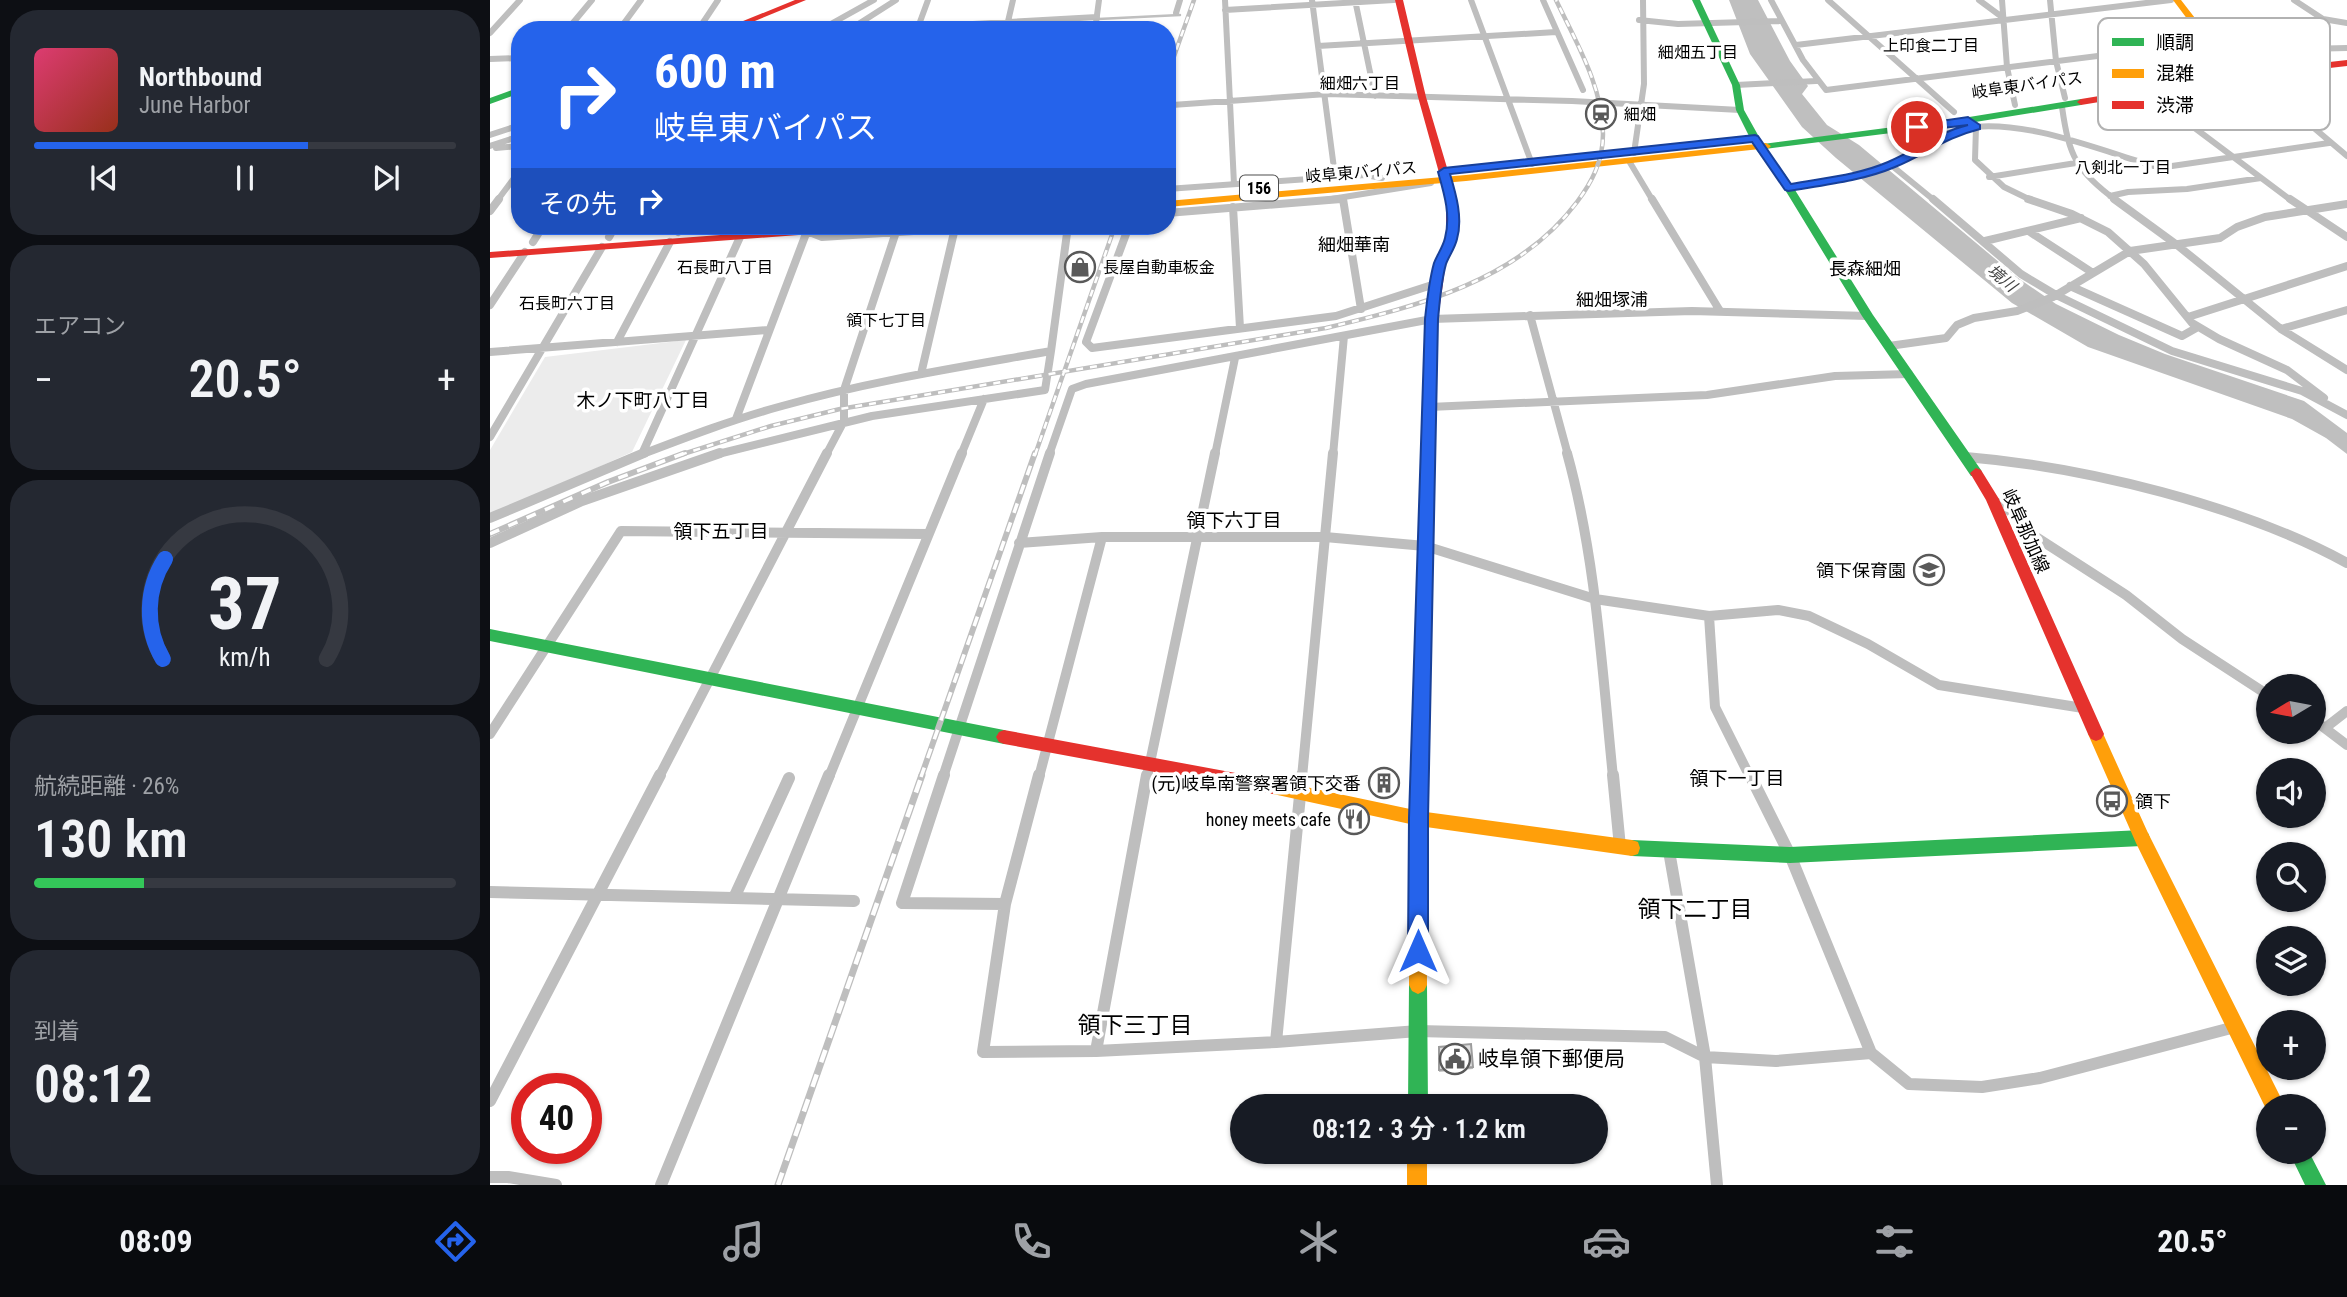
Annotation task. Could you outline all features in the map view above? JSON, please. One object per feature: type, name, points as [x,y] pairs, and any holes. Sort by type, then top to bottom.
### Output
[{"type":"main road","points":[[748,21],[802,0]]},
{"type":"main road","points":[[1396,0],[1410,40],[1422,97],[1451,198],[1451,239],[1441,262],[1432,319],[1418,818],[1418,1094]]},
{"type":"main road","name":"岐阜那加線","points":[[1696,0],[1736,85],[1740,110],[1757,143],[1788,187],[1868,316],[1992,499],[2142,838],[2270,1094]]},
{"type":"main road","points":[[2177,0],[2191,18]]},
{"type":"main road","points":[[490,100],[511,93]]},
{"type":"main road","name":"岐阜東バイパス","points":[[1861,130],[1972,124],[2098,96]]},
{"type":"main road","name":"岐阜東バイパス","points":[[1176,203],[1344,187],[1382,178],[1445,176],[1757,143],[1861,130],[1954,112],[2015,104],[2098,98]]},
{"type":"main road","name":"岐阜東バイパス","points":[[1176,195],[1432,183],[1445,176],[1532,164],[1631,157]]},
{"type":"main road","points":[[490,255],[529,247],[631,235]]},
{"type":"main road","points":[[490,245],[529,247]]},
{"type":"main road","points":[[490,635],[856,710],[939,723],[1150,766],[1300,792],[1418,818],[1620,847],[1669,852],[1790,855],[2142,838]]},
{"type":"main road","points":[[1417,1164],[1417,1185]]},
{"type":"main road","points":[[2305,1164],[2316,1185]]},
{"type":"street","points":[[490,33],[520,0]]},
{"type":"street","points":[[574,21],[592,0]]},
{"type":"street","points":[[626,21],[641,0]]},
{"type":"street","points":[[704,21],[718,0]]},
{"type":"street","points":[[836,21],[874,0]]},
{"type":"street","points":[[863,21],[896,0]]},
{"type":"street","points":[[920,21],[928,0]]},
{"type":"street","points":[[1008,21],[1013,0]]},
{"type":"street","points":[[1096,21],[1099,0]]},
{"type":"street","points":[[1176,13],[1180,0]]},
{"type":"street","points":[[1225,0],[1234,184]]},
{"type":"street","points":[[1225,10],[1290,3],[1396,0]]},
{"type":"street","points":[[1471,0],[1532,164]]},
{"type":"street","points":[[1543,0],[1583,90]]},
{"type":"street","points":[[1643,0],[1639,20],[1644,55],[1642,104],[1631,157],[1720,311]]},
{"type":"street","points":[[1771,0],[1780,21],[1816,81],[1826,90],[2098,56]]},
{"type":"street","points":[[1828,0],[1954,112]]},
{"type":"street","points":[[1979,0],[2003,19]]},
{"type":"street","points":[[2001,0],[2007,67],[2015,104]]},
{"type":"street","points":[[2050,0],[2067,142],[2076,163],[2110,196],[2177,244],[2281,329],[2347,370]]},
{"type":"street","points":[[1796,45],[2171,0]]},
{"type":"street","points":[[2294,0],[2321,18]]},
{"type":"street","points":[[1355,1],[1375,96]]},
{"type":"street","points":[[1313,2],[1362,309]]},
{"type":"street","points":[[1026,21],[1097,17]]},
{"type":"street","points":[[1639,20],[1678,23],[1780,21]]},
{"type":"street","points":[[2344,23],[2347,29]]},
{"type":"street","points":[[1318,46],[1556,32]]},
{"type":"street","points":[[490,59],[511,58]]},
{"type":"street","points":[[1736,85],[1816,81]]},
{"type":"street","points":[[1176,105],[1326,94],[1642,104],[1740,110]]},
{"type":"street","points":[[1788,187],[1856,176],[1890,165],[1972,124],[2026,130],[2154,166],[2172,166],[2329,143]]},
{"type":"street","points":[[1972,124],[1975,160],[1989,177],[2011,194],[2052,206],[2109,232],[2153,274],[2171,301],[2198,327],[2284,369],[2347,414]]},
{"type":"street","points":[[490,135],[511,128]]},
{"type":"street","points":[[2198,130],[2306,211],[2347,237]]},
{"type":"street","points":[[2314,130],[2347,156]]},
{"type":"street","points":[[490,147],[511,139]]},
{"type":"street","points":[[490,147],[511,146]]},
{"type":"street","points":[[1989,177],[2076,163]]},
{"type":"street","points":[[1890,165],[1985,241],[2021,274],[2055,296],[2172,351],[2302,391],[2347,414]]},
{"type":"street","points":[[2110,196],[2127,192],[2187,189],[2262,178]]},
{"type":"street","points":[[490,211],[511,182]]},
{"type":"street","points":[[1176,188],[1234,184],[1344,187]]},
{"type":"street","points":[[1176,212],[1233,207],[1344,187]]},
{"type":"street","points":[[1889,346],[1946,338],[1957,325],[1974,318],[2017,311],[2055,296],[2130,251],[2220,238],[2237,227],[2264,217],[2347,204]]},
{"type":"street","points":[[1233,207],[1240,328]]},
{"type":"street","points":[[1985,241],[2082,218]]},
{"type":"street","points":[[2030,232],[2093,273]]},
{"type":"street","points":[[490,305],[537,235]]},
{"type":"street","points":[[617,342],[675,235]]},
{"type":"street","points":[[642,454],[742,235]]},
{"type":"street","points":[[736,419],[805,235]]},
{"type":"street","points":[[817,235],[852,235]]},
{"type":"street","points":[[490,1101],[844,421],[844,390],[895,235]]},
{"type":"street","points":[[921,374],[953,235]]},
{"type":"street","points":[[490,543],[600,492],[727,449],[844,421],[1045,390],[1067,235]]},
{"type":"street","points":[[1126,235],[1086,342],[1092,348],[1286,324],[1362,309],[1436,284]]},
{"type":"street","points":[[490,436],[609,236]]},
{"type":"street","points":[[2188,317],[2347,266]]},
{"type":"street","points":[[2070,286],[2182,336],[2198,327]]},
{"type":"street","points":[[2281,329],[2347,310]]},
{"type":"street","points":[[1005,904],[902,903],[1072,389],[1086,384],[1236,358],[1432,319],[1720,311],[1868,316]]},
{"type":"street","points":[[1530,316],[1579,496],[1595,599],[1620,847]]},
{"type":"street","points":[[490,352],[768,330]]},
{"type":"street","points":[[1276,1042],[1344,336]]},
{"type":"street","points":[[490,518],[642,454],[736,419],[844,390],[1051,351]]},
{"type":"street","points":[[1096,1051],[1150,766],[1236,358]]},
{"type":"street","points":[[1429,407],[1707,395],[1835,376],[1909,374]]},
{"type":"street","points":[[661,1185],[984,399]]},
{"type":"street","points":[[1966,457],[2039,465],[2210,507],[2277,530],[2347,563]]},
{"type":"street","points":[[1992,499],[2010,510],[2036,537],[2126,595],[2182,639],[2256,687]]},
{"type":"street","points":[[490,734],[621,531],[928,534]]},
{"type":"street","points":[[1019,543],[1102,537],[1325,537],[1426,546],[1595,599],[1709,616],[1778,610],[1809,616],[1868,644],[1939,685],[2083,708]]},
{"type":"street","points":[[1102,537],[1005,904],[983,1052],[1096,1051],[1276,1042],[1418,1031],[1665,1037],[1706,1057],[1776,1061],[1871,1053]]},
{"type":"street","points":[[1709,616],[1715,707],[1790,855],[1871,1053],[1909,1084],[1982,1087],[2040,1078],[2235,1027]]},
{"type":"street","points":[[2326,727],[2347,711]]},
{"type":"street","points":[[2326,729],[2347,745]]},
{"type":"street","points":[[734,898],[789,778]]},
{"type":"street","points":[[1669,852],[1706,1057],[1717,1185]]},
{"type":"street","points":[[490,892],[854,901]]},
{"type":"street","points":[[490,1177],[556,1185]]},
{"type":"shaded area","points":[[686,340],[632,452],[490,516],[490,450],[545,357]]},
{"type":"water","name":"境川","points":[[1729,0],[1758,0],[1790,61],[1808,86],[1802,94],[1827,125],[1859,145],[2018,278],[2056,304],[2119,335],[2165,354],[2304,401],[2347,433],[2347,454],[2326,438],[2292,419],[2088,347],[2012,303],[1802,127],[1750,54]]},
{"type":"building","name":"(元)岐阜南警察署領下交番","points":[[1373,775],[1395,775],[1394,786],[1372,785]]},
{"type":"building","name":"岐阜領下郵便局","points":[[1471,1044],[1473,1067],[1439,1070],[1439,1047]]},
{"type":"waterway","points":[[1098,19],[1180,15]]},
{"type":"railway","points":[[1176,51],[1194,0]]},
{"type":"railway","points":[[1064,372],[1326,328],[1396,310],[1464,286],[1496,271],[1526,252],[1553,229],[1577,202],[1596,171],[1601,153],[1603,134],[1598,99],[1580,48],[1556,0]]},
{"type":"railway","points":[[1064,372],[1112,235]]},
{"type":"railway","points":[[680,455],[771,426],[840,409],[1064,372]]},
{"type":"railway","points":[[1035,455],[1064,372]]},
{"type":"railway","points":[[490,534],[608,482],[685,453]]},
{"type":"railway","points":[[921,777],[1035,453]]},
{"type":"railway","points":[[778,1185],[922,775]]},
{"type":"traffic: fast","points":[[1696,0],[1736,85],[1740,110],[1760,148],[1780,174],[1868,316],[1976,473]]},
{"type":"traffic: fast","points":[[490,101],[511,93]]},
{"type":"traffic: fast","points":[[1766,146],[1963,121],[2081,102]]},
{"type":"traffic: fast","points":[[490,635],[1004,737]]},
{"type":"traffic: fast","points":[[1632,848],[1790,855],[2142,838]]},
{"type":"traffic: fast","points":[[1418,985],[1418,1094]]},
{"type":"traffic: fast","points":[[2305,1164],[2316,1185]]},
{"type":"traffic: slow","points":[[2177,0],[2191,18]]},
{"type":"traffic: slow","points":[[1176,203],[1466,178],[1766,146]]},
{"type":"traffic: slow","points":[[1418,985],[1418,818],[1425,584]]},
{"type":"traffic: slow","points":[[2096,734],[2142,838],[2269,1094]]},
{"type":"traffic: slow","points":[[1273,787],[1418,818],[1632,848]]},
{"type":"traffic: slow","points":[[1417,1164],[1417,1185]]},
{"type":"traffic: jam","points":[[748,21],[802,0]]},
{"type":"traffic: jam","points":[[1399,0],[1422,97],[1451,198],[1451,239],[1441,262],[1432,319],[1425,584]]},
{"type":"traffic: jam","points":[[2330,65],[2347,63]]},
{"type":"traffic: jam","points":[[2081,102],[2098,99]]},
{"type":"traffic: jam","points":[[490,255],[758,235]]},
{"type":"traffic: jam","points":[[1976,473],[1992,499],[2096,734]]},
{"type":"traffic: jam","points":[[1004,737],[1273,787]]},
{"type":"place","name":"細畑","points":[[1601,114]]},
{"type":"place","name":"長屋自動車板金","points":[[1080,267]]},
{"type":"place","name":"領下保育園","points":[[1929,570]]},
{"type":"place","name":"(元)岐阜南警察署領下交番","points":[[1384,783]]},
{"type":"place","name":"領下","points":[[2112,801]]},
{"type":"place","name":"honey meets cafe","points":[[1354,819]]},
{"type":"place","name":"岐阜領下郵便局","points":[[1455,1059]]},
{"type":"district","name":"上印食二丁目","points":[[1931,45]]},
{"type":"district","name":"細畑五丁目","points":[[1698,52]]},
{"type":"district","name":"細畑六丁目","points":[[1360,83]]},
{"type":"district","name":"八剣北一丁目","points":[[2123,167]]},
{"type":"district","name":"細畑華南","points":[[1354,244]]},
{"type":"district","name":"石長町八丁目","points":[[725,267]]},
{"type":"district","name":"長森細畑","points":[[1865,268]]},
{"type":"district","name":"細畑塚浦","points":[[1612,299]]},
{"type":"district","name":"石長町六丁目","points":[[567,303]]},
{"type":"district","name":"領下七丁目","points":[[886,320]]},
{"type":"district","name":"木ノ下町八丁目","points":[[643,400]]},
{"type":"district","name":"領下六丁目","points":[[1234,520]]},
{"type":"district","name":"領下五丁目","points":[[721,531]]},
{"type":"district","name":"領下一丁目","points":[[1737,778]]},
{"type":"district","name":"領下二丁目","points":[[1695,909]]},
{"type":"district","name":"領下三丁目","points":[[1135,1025]]},
{"type":"route","points":[[1418,951],[1418,818],[1432,319],[1436,284],[1441,262],[1451,239],[1453,221],[1451,198],[1444,172],[1755,138],[1788,187],[1856,176],[1891,165],[1953,132],[1976,127],[1968,121],[1917,127]]}]
